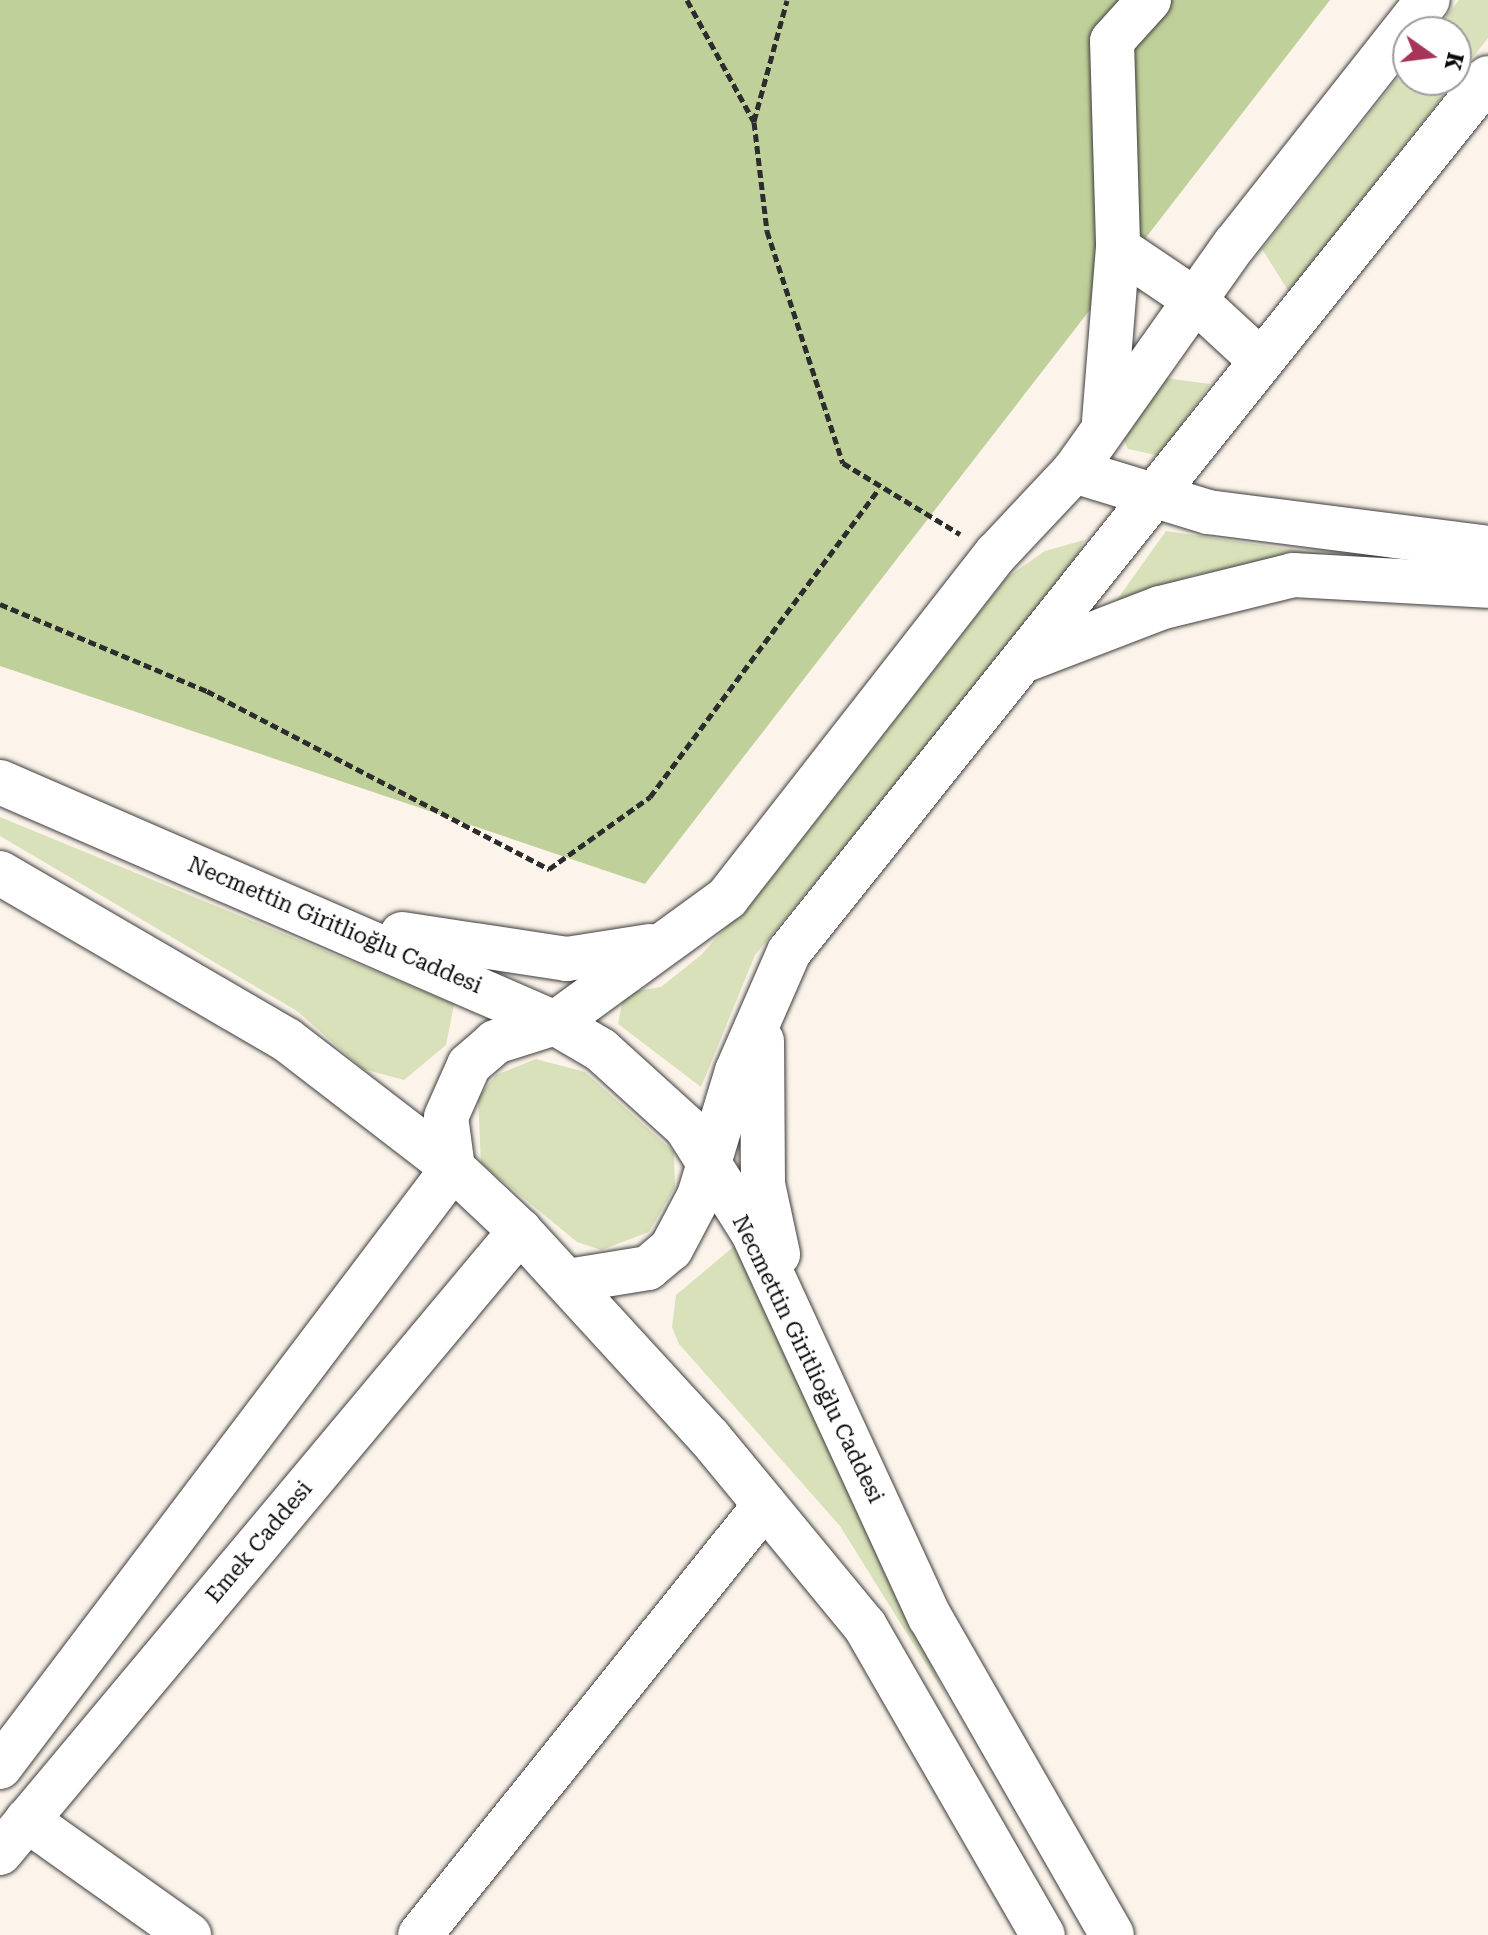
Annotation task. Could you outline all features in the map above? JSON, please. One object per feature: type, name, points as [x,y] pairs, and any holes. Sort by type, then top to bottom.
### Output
[{"type":"street","points":[[1104,421],[1118,248],[1112,41],[1149,0]]},
{"type":"street","points":[[0,1767],[453,1168],[446,1117],[469,1065],[495,1042],[555,1023],[676,940],[727,898],[996,554],[1074,471],[1104,421],[1428,0]]},
{"type":"street","points":[[568,1281],[648,1268],[671,1249],[694,1210],[707,1162],[789,952],[1028,659],[1155,493],[1488,78]]},
{"type":"street","points":[[1118,248],[1195,300],[1261,361]]},
{"type":"street","points":[[1074,471],[1155,493],[1208,512],[1488,548]]},
{"type":"street","points":[[1028,659],[1160,608],[1293,575],[1488,586]]},
{"type":"street","name":"Necmettin Giritlioğlu Caddesi","points":[[0,782],[555,1023],[647,1089],[707,1162],[753,1233],[930,1617],[1112,1935]]},
{"type":"street","points":[[0,873],[287,1040],[453,1168],[520,1231],[568,1281],[765,1505],[865,1626],[1043,1935]]},
{"type":"street","points":[[280,901],[363,926],[528,957],[599,957],[676,940]]},
{"type":"street","points":[[789,952],[761,1046],[759,1126],[763,1184],[797,1330]]},
{"type":"street","name":"Emek Caddesi","points":[[0,1853],[14,1810],[520,1231]]},
{"type":"street","points":[[420,1935],[765,1505]]},
{"type":"street","points":[[14,1810],[189,1935]]},
{"type":"path","points":[[687,0],[754,122]]},
{"type":"path","points":[[787,0],[754,122],[767,231],[843,463],[879,489],[996,554]]},
{"type":"path","points":[[0,604],[207,691],[549,869],[650,797],[879,489]]},
{"type":"green space","points":[[0,0],[1330,0],[645,884],[0,666]]},
{"type":"green space","points":[[1459,0],[1488,0],[1488,38],[1472,58],[1472,16],[1446,16]]},
{"type":"green space","points":[[1392,85],[1392,96],[1442,96],[1289,292],[1262,249]]},
{"type":"green space","points":[[1158,377],[1210,384],[1160,456],[1128,449],[1118,426]]},
{"type":"green space","points":[[1166,531],[1324,554],[1194,575],[1116,601]]},
{"type":"green space","points":[[1084,540],[1068,575],[755,955],[701,1087],[618,1024],[624,993],[661,987],[701,955],[777,871],[1006,578],[1045,551]]},
{"type":"green space","points":[[0,817],[454,1004],[446,1045],[404,1080],[363,1069],[297,1011],[0,836]]},
{"type":"green space","points":[[536,1059],[585,1072],[674,1152],[675,1187],[649,1232],[601,1250],[577,1242],[481,1163],[478,1098],[496,1075]]},
{"type":"green space","points":[[738,1243],[787,1360],[947,1698],[840,1526],[679,1344],[672,1327],[676,1295]]}]
